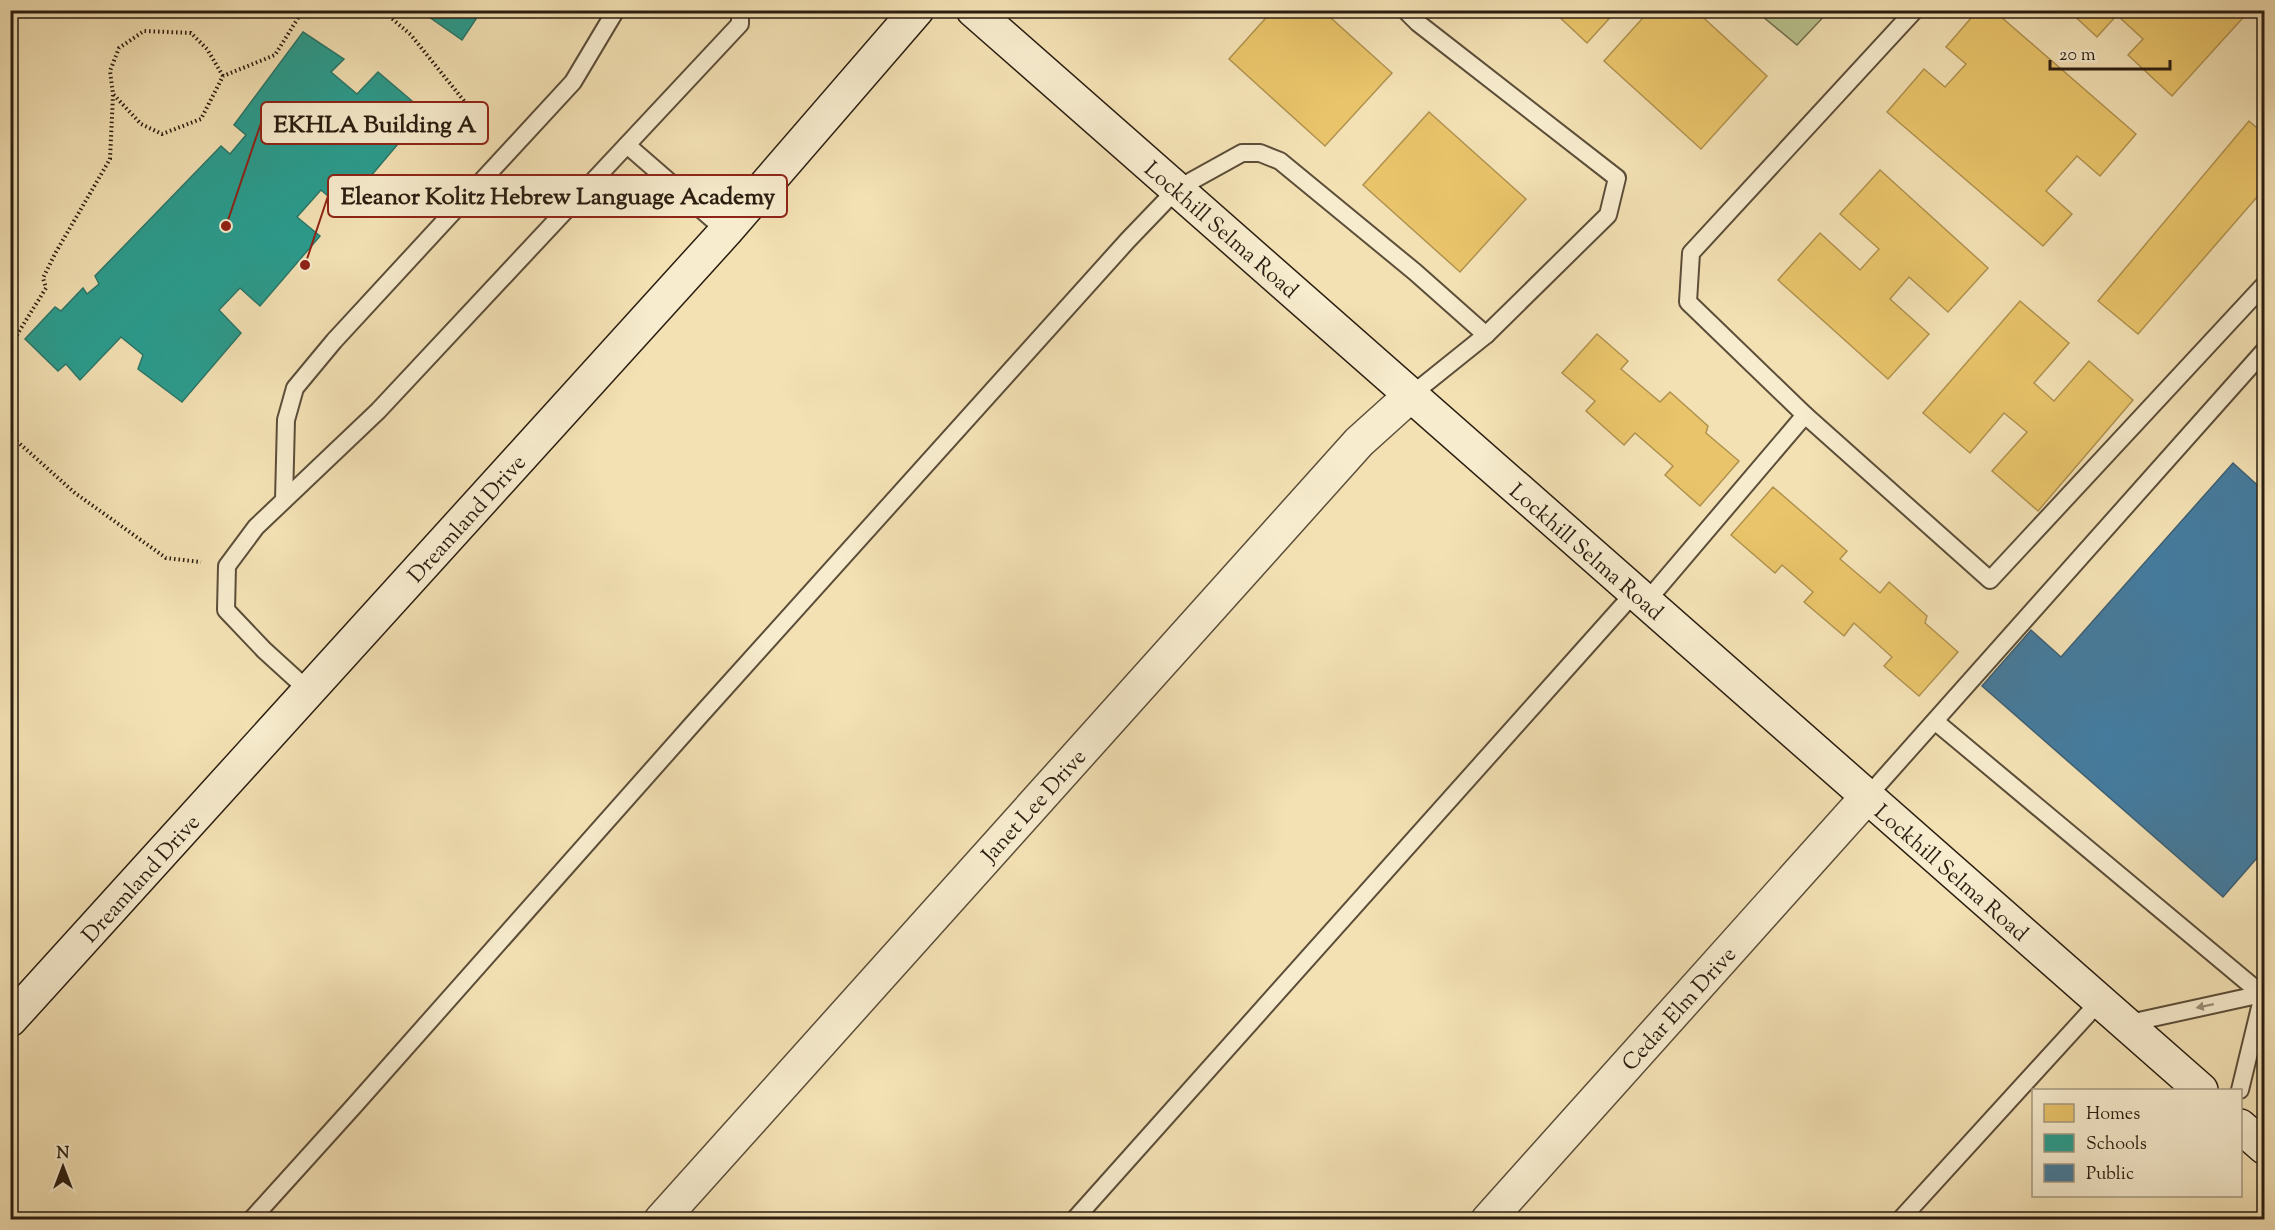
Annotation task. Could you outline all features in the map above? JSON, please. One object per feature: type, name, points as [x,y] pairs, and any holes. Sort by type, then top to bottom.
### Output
[{"type":"street","name":"Dreamland Drive","points":[[10,1020],[726,231],[917,10]]},
{"type":"street","name":"Lockhill Selma Road","points":[[973,10],[2200,1089]]},
{"type":"street","name":"Janet Lee Drive","points":[[661,1220],[1359,442],[1410,396]]},
{"type":"street","name":"Cedar Elm Drive","points":[[1488,1220],[1867,797]]},
{"type":"street","points":[[2242,1127],[2265,1147]]},
{"type":"lane","points":[[284,500],[286,420],[295,388],[334,341],[573,82],[616,10]]},
{"type":"lane","points":[[309,691],[264,650],[226,609],[227,566],[256,527],[378,411],[740,24],[740,10]]},
{"type":"lane","points":[[1405,10],[1617,178],[1608,215],[1486,335],[1410,396]]},
{"type":"lane","points":[[1915,10],[1691,253],[1688,302],[1806,415],[1990,580],[2265,285]]},
{"type":"lane","points":[[627,145],[726,231]]},
{"type":"lane","points":[[251,1220],[714,700],[1128,240],[1178,189],[1242,153],[1260,153],[1280,161],[1415,272],[1486,335]]},
{"type":"lane","points":[[1867,797],[2265,351]]},
{"type":"lane","points":[[1074,1220],[1806,415]]},
{"type":"lane","points":[[1936,722],[2264,994]]},
{"type":"lane","points":[[2125,1024],[2264,994]]},
{"type":"lane","points":[[2240,1089],[2264,994]]},
{"type":"lane","points":[[1900,1220],[2099,1002]]},
{"type":"path","points":[[113,94],[141,124],[162,134],[201,119],[223,76],[275,55],[303,10]]},
{"type":"path","points":[[382,10],[411,35],[481,122]]},
{"type":"path","points":[[10,352],[18,333],[46,288],[43,278],[56,252],[110,159],[113,94],[110,71],[119,48],[144,31],[191,33],[207,49],[223,76]]},
{"type":"path","points":[[10,435],[75,493],[166,558],[227,566]]},
{"type":"green space","points":[[1756,11],[1829,11],[1797,45]]},
{"type":"building: Homes","points":[[1273,10],[1322,10],[1392,73],[1325,146],[1229,59]]},
{"type":"building: Homes","points":[[1552,10],[1617,10],[1587,43]]},
{"type":"building: Homes","points":[[1650,10],[1695,10],[1767,76],[1701,149],[1604,61]]},
{"type":"building: Homes","points":[[1978,10],[1993,10],[2136,134],[2100,176],[2077,156],[2046,191],[2072,214],[2043,246],[1887,112],[1924,69],[1945,87],[1966,64],[1946,47]]},
{"type":"building: Homes","points":[[2068,10],[2250,10],[2172,96],[2128,55],[2143,39],[2117,15],[2097,37]]},
{"type":"building: Homes","points":[[1429,112],[1526,199],[1460,272],[1363,185]]},
{"type":"building: Homes","points":[[2249,121],[2264,134],[2264,189],[2138,334],[2098,301]]},
{"type":"building: Homes","points":[[1880,170],[1988,268],[1948,312],[1909,277],[1890,299],[1929,334],[1888,379],[1778,280],[1820,233],[1860,270],[1879,249],[1840,214]]},
{"type":"building: Homes","points":[[2020,301],[2069,343],[2034,383],[2054,401],[2089,361],[2133,400],[2038,511],[1992,471],[2027,432],[2004,413],[1970,453],[1923,413]]},
{"type":"building: Homes","points":[[1597,334],[1628,361],[1621,369],[1660,402],[1670,392],[1708,426],[1706,433],[1739,461],[1700,506],[1665,475],[1673,466],[1635,433],[1624,445],[1586,411],[1595,401],[1562,373]]},
{"type":"building: Homes","points":[[1773,487],[1847,551],[1840,559],[1880,593],[1889,582],[1927,616],[1925,623],[1958,652],[1919,696],[1884,666],[1892,657],[1854,623],[1844,636],[1804,602],[1813,592],[1782,565],[1775,573],[1731,535]]},
{"type":"building: Schools","points":[[419,10],[482,10],[462,40]]},
{"type":"building: Schools","points":[[303,32],[344,59],[331,72],[357,94],[378,72],[425,112],[343,209],[321,190],[297,217],[320,236],[260,306],[240,288],[219,310],[241,333],[182,402],[138,369],[143,355],[121,337],[80,380],[66,364],[58,371],[25,339],[55,307],[61,311],[83,288],[87,294],[99,284],[95,276],[221,146],[230,154],[246,135],[234,125]]},
{"type":"building: Public","points":[[2233,463],[2264,491],[2264,850],[2223,897],[1982,686],[2031,630],[2061,657]]},
{"type":"place","name":"EKHLA Building A","points":[[226,226]]},
{"type":"place","name":"Eleanor Kolitz Hebrew Language Academy","points":[[305,265]]}]
